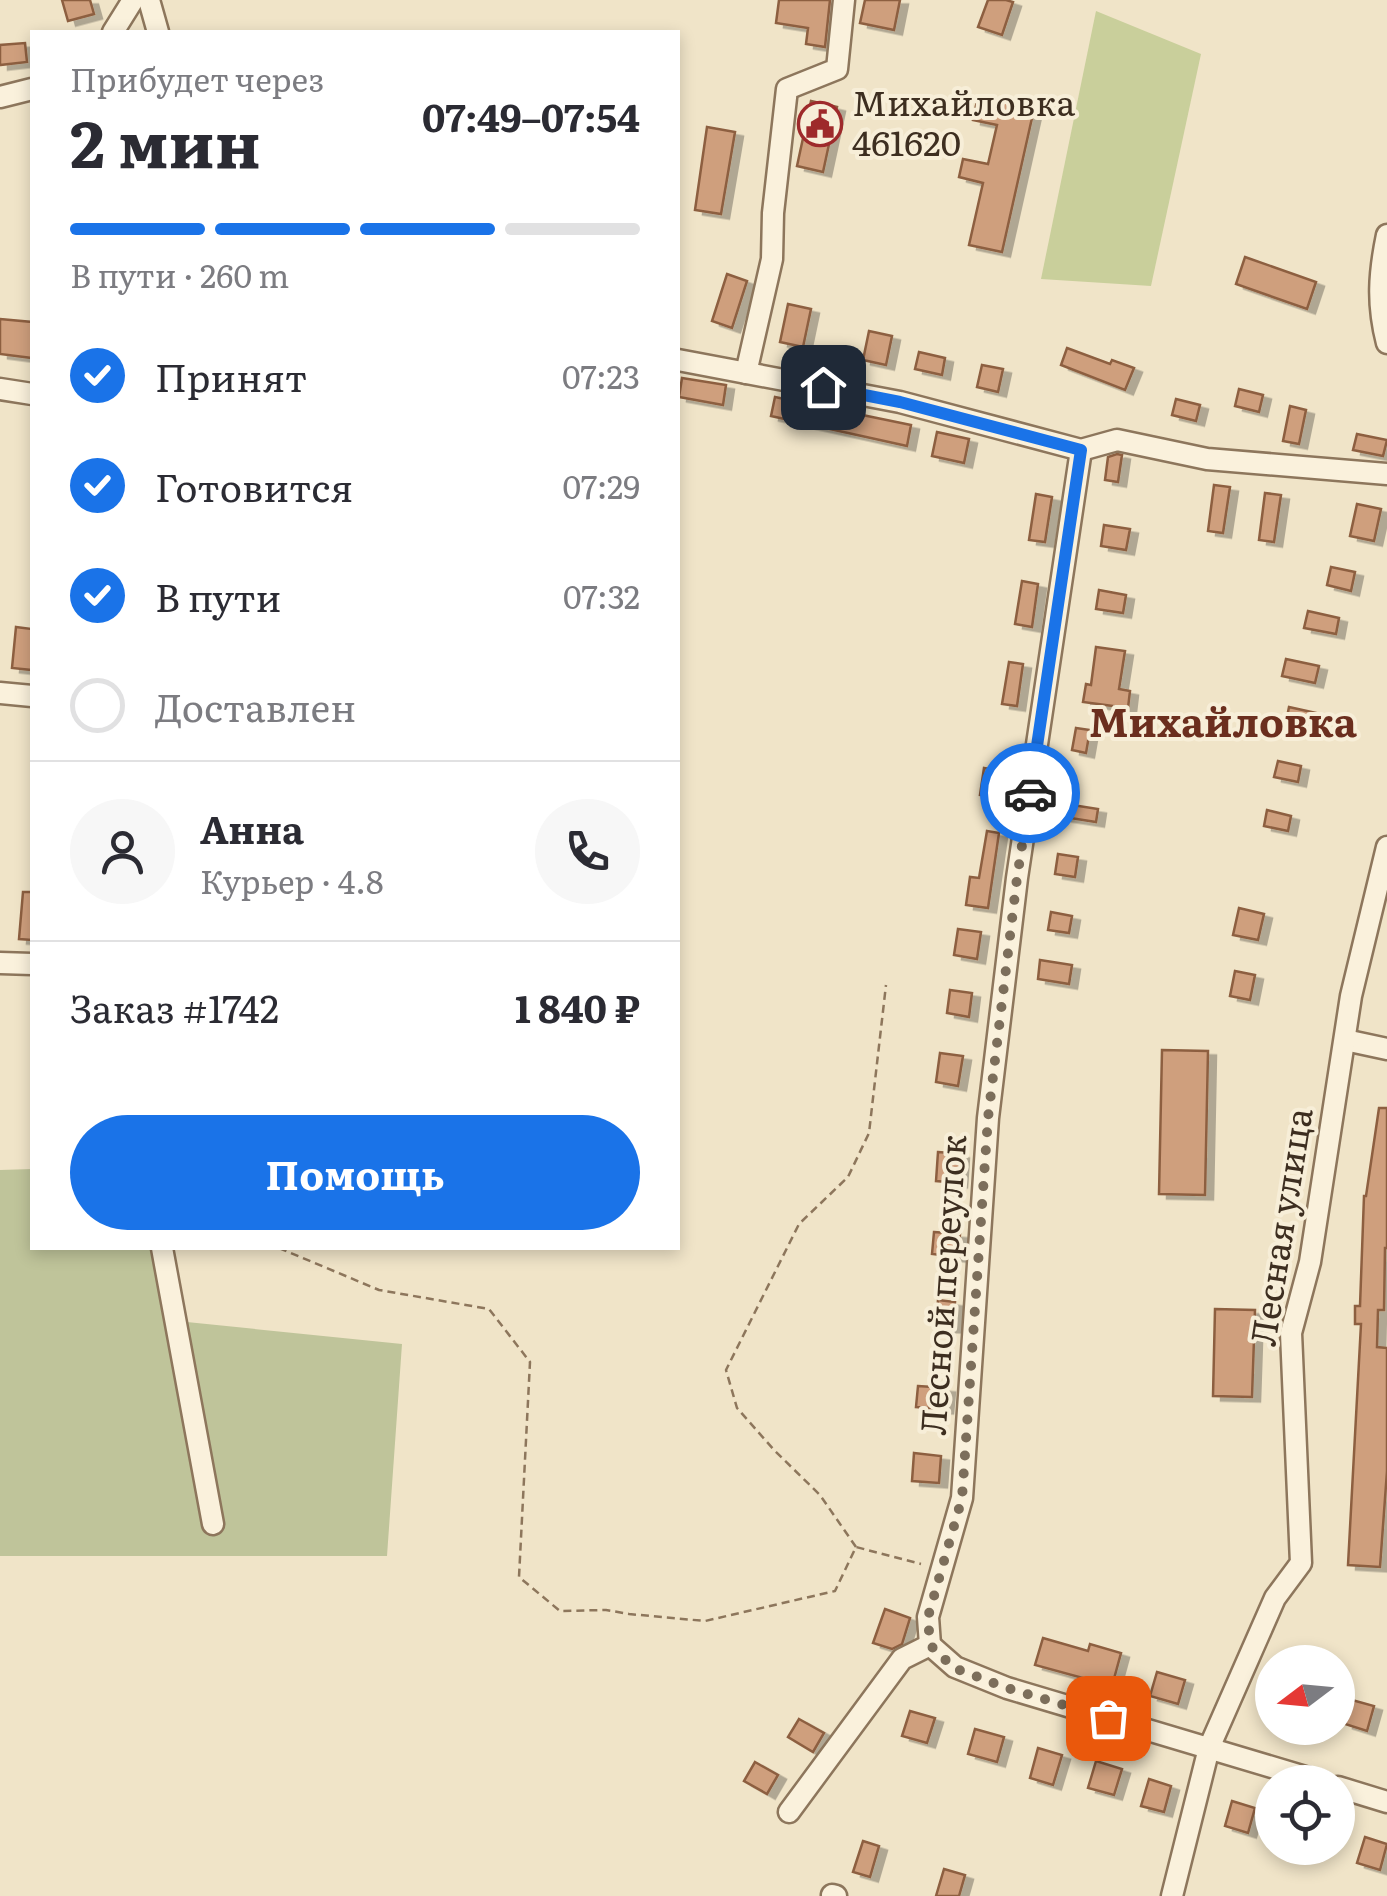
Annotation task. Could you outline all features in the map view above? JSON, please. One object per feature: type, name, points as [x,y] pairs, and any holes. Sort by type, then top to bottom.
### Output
[{"type":"street","points":[[114,30],[133,0]]},
{"type":"street","points":[[149,0],[157,30]]},
{"type":"street","points":[[746,373],[772,259],[773,212],[787,88],[837,70],[844,0]]},
{"type":"street","points":[[0,97],[30,90]]},
{"type":"street","points":[[1387,235],[1380,273],[1380,318],[1387,343]]},
{"type":"street","points":[[680,360],[900,402],[1081,450],[1117,440],[1207,459],[1387,474]]},
{"type":"street","points":[[0,389],[30,394]]},
{"type":"street","name":"Лесной переулок","points":[[930,1645],[928,1617],[962,1498],[988,1118],[1017,878],[1081,450]]},
{"type":"street","points":[[0,693],[30,696]]},
{"type":"street","name":"Лесная улица","points":[[1172,1896],[1209,1748],[1275,1598],[1301,1563],[1290,1333],[1310,1262],[1351,996],[1387,847]]},
{"type":"street","points":[[0,963],[30,964]]},
{"type":"street","points":[[1344,1040],[1387,1049]]},
{"type":"street","points":[[162,1250],[213,1524]]},
{"type":"street","points":[[788,1812],[902,1659],[930,1645],[954,1668],[1007,1688],[1266,1765]]},
{"type":"street","points":[[1355,1792],[1387,1802]]},
{"type":"path","points":[[886,985],[869,1133],[848,1177],[799,1224],[726,1370],[737,1408],[820,1495],[856,1548],[921,1564],[940,1574]]},
{"type":"path","points":[[284,1250],[379,1290],[489,1308],[530,1362],[519,1577],[560,1610],[606,1610],[706,1621],[835,1592],[856,1548]]},
{"type":"green space","points":[[1096,11],[1201,54],[1151,286],[1041,279]]},
{"type":"green space","points":[[30,1169],[30,1250],[153,1250],[167,1320],[402,1344],[387,1556],[0,1556],[0,1170]]},
{"type":"building","points":[[62,0],[90,0],[94,14],[68,21]]},
{"type":"building","points":[[779,0],[830,0],[825,47],[806,44],[808,28],[776,23]]},
{"type":"building","points":[[865,0],[900,0],[894,30],[860,23]]},
{"type":"building","points":[[988,0],[1013,2],[1002,35],[978,27]]},
{"type":"building","points":[[25,43],[27,62],[0,65],[0,45]]},
{"type":"building","points":[[978,96],[1034,109],[1002,252],[969,245],[983,183],[959,177],[963,159],[988,164],[997,125],[973,120]]},
{"type":"building","name":"Михайловка 461620","points":[[811,101],[837,107],[823,172],[797,166]]},
{"type":"building","points":[[707,127],[735,132],[721,214],[695,210]]},
{"type":"building","points":[[1245,257],[1316,282],[1307,309],[1236,284]]},
{"type":"building","points":[[727,274],[747,281],[732,328],[712,321]]},
{"type":"building","points":[[788,304],[811,309],[803,347],[780,342]]},
{"type":"building","points":[[0,319],[30,322],[30,358],[0,354]]},
{"type":"building","points":[[869,331],[892,336],[886,365],[863,360]]},
{"type":"building","points":[[1067,348],[1110,364],[1112,360],[1134,368],[1125,390],[1061,365]]},
{"type":"building","points":[[919,352],[945,358],[942,375],[915,369]]},
{"type":"building","points":[[982,365],[1003,369],[998,392],[977,387]]},
{"type":"building","points":[[682,378],[726,385],[723,405],[680,397]]},
{"type":"building","points":[[1239,389],[1263,395],[1259,412],[1235,406]]},
{"type":"building","points":[[775,397],[911,425],[907,446],[771,416]]},
{"type":"building","points":[[1176,399],[1200,405],[1196,421],[1172,415]]},
{"type":"building","points":[[1290,406],[1306,410],[1299,444],[1283,441]]},
{"type":"building","points":[[937,432],[969,439],[964,463],[932,456]]},
{"type":"building","points":[[1357,434],[1387,440],[1383,456],[1353,450]]},
{"type":"building","points":[[1122,455],[1118,482],[1105,480],[1108,457]]},
{"type":"building","points":[[1214,485],[1230,487],[1223,533],[1208,531]]},
{"type":"building","points":[[1265,493],[1281,495],[1274,542],[1259,540]]},
{"type":"building","points":[[1036,494],[1052,497],[1045,542],[1029,540]]},
{"type":"building","points":[[1357,504],[1381,509],[1374,541],[1350,536]]},
{"type":"building","points":[[1104,525],[1130,529],[1126,550],[1101,546]]},
{"type":"building","points":[[1331,567],[1355,572],[1351,591],[1327,585]]},
{"type":"building","points":[[1022,581],[1038,584],[1032,627],[1015,624]]},
{"type":"building","points":[[1099,590],[1126,595],[1123,613],[1096,609]]},
{"type":"building","points":[[1308,611],[1339,618],[1336,634],[1304,628]]},
{"type":"building","points":[[16,627],[30,629],[30,670],[12,668]]},
{"type":"building","points":[[1096,647],[1125,651],[1119,689],[1130,691],[1128,708],[1083,702],[1086,684],[1091,685]]},
{"type":"building","points":[[1286,659],[1319,666],[1315,683],[1282,676]]},
{"type":"building","points":[[1009,662],[1023,664],[1017,706],[1002,704]]},
{"type":"building","points":[[1289,707],[1316,713],[1312,733],[1285,727]]},
{"type":"building","points":[[1076,728],[1090,730],[1086,753],[1072,750]]},
{"type":"building","points":[[1278,761],[1301,766],[1298,782],[1274,777]]},
{"type":"building","points":[[984,768],[1008,772],[1004,798],[980,795]]},
{"type":"building","points":[[1066,804],[1098,809],[1096,822],[1064,817]]},
{"type":"building","points":[[1267,810],[1291,816],[1288,831],[1264,826]]},
{"type":"building","points":[[987,831],[999,833],[988,908],[966,905],[970,877],[979,878]]},
{"type":"building","points":[[1058,854],[1078,857],[1075,877],[1055,874]]},
{"type":"building","points":[[23,892],[30,892],[30,940],[19,939]]},
{"type":"building","points":[[1239,908],[1264,914],[1258,940],[1233,935]]},
{"type":"building","points":[[1051,912],[1072,916],[1069,933],[1048,930]]},
{"type":"building","points":[[958,929],[981,932],[977,959],[954,955]]},
{"type":"building","points":[[1040,960],[1072,965],[1069,984],[1038,979]]},
{"type":"building","points":[[1235,971],[1255,975],[1250,1000],[1230,996]]},
{"type":"building","points":[[950,990],[972,993],[969,1017],[947,1013]]},
{"type":"building","points":[[1162,1050],[1208,1051],[1205,1195],[1159,1194]]},
{"type":"building","points":[[940,1053],[963,1056],[958,1086],[936,1082]]},
{"type":"building","points":[[1379,1108],[1387,1108],[1387,1248],[1384,1310],[1378,1310],[1377,1347],[1387,1348],[1387,1471],[1380,1567],[1348,1565],[1361,1324],[1355,1324],[1355,1306],[1360,1306],[1364,1196]]},
{"type":"building","points":[[938,1152],[961,1154],[959,1183],[936,1181]]},
{"type":"building","points":[[934,1232],[960,1234],[958,1257],[932,1254]]},
{"type":"building","points":[[938,1300],[955,1302],[953,1328],[936,1327]]},
{"type":"building","points":[[1215,1309],[1255,1310],[1252,1397],[1213,1396]]},
{"type":"building","points":[[918,1386],[947,1388],[945,1409],[916,1407]]},
{"type":"building","points":[[914,1453],[941,1456],[939,1483],[912,1481]]},
{"type":"building","points":[[885,1609],[910,1618],[902,1644],[892,1649],[873,1643]]},
{"type":"building","points":[[1043,1638],[1088,1651],[1090,1644],[1121,1653],[1112,1686],[1035,1665]]},
{"type":"building","points":[[1157,1672],[1185,1680],[1178,1704],[1150,1696]]},
{"type":"building","points":[[1355,1701],[1374,1706],[1367,1731],[1355,1727]]},
{"type":"building","points":[[910,1711],[935,1718],[927,1743],[902,1736]]},
{"type":"building","points":[[799,1719],[824,1733],[813,1752],[788,1737]]},
{"type":"building","points":[[975,1729],[1004,1737],[997,1762],[968,1754]]},
{"type":"building","points":[[1038,1748],[1062,1755],[1053,1785],[1030,1778]]},
{"type":"building","points":[[1096,1761],[1122,1769],[1114,1795],[1088,1788]]},
{"type":"building","points":[[755,1762],[778,1775],[767,1794],[744,1781]]},
{"type":"building","points":[[1149,1779],[1171,1786],[1164,1812],[1141,1806]]},
{"type":"building","points":[[1232,1801],[1255,1808],[1248,1833],[1225,1826]]},
{"type":"building","points":[[1365,1837],[1387,1844],[1380,1870],[1357,1863]]},
{"type":"building","points":[[863,1841],[879,1846],[870,1877],[853,1872]]},
{"type":"building","points":[[944,1869],[965,1875],[959,1896],[936,1896]]},
{"type":"way so far","points":[[1030,793],[988,1118],[962,1498],[928,1617],[930,1645],[954,1668],[1108,1718]]},
{"type":"place","name":"Михайловка 461620","points":[[820,124]]},
{"type":"district","name":"Михайловка","points":[[1223,723]]},
{"type":"route","points":[[823,387],[900,402],[1081,450],[1030,793]]}]
